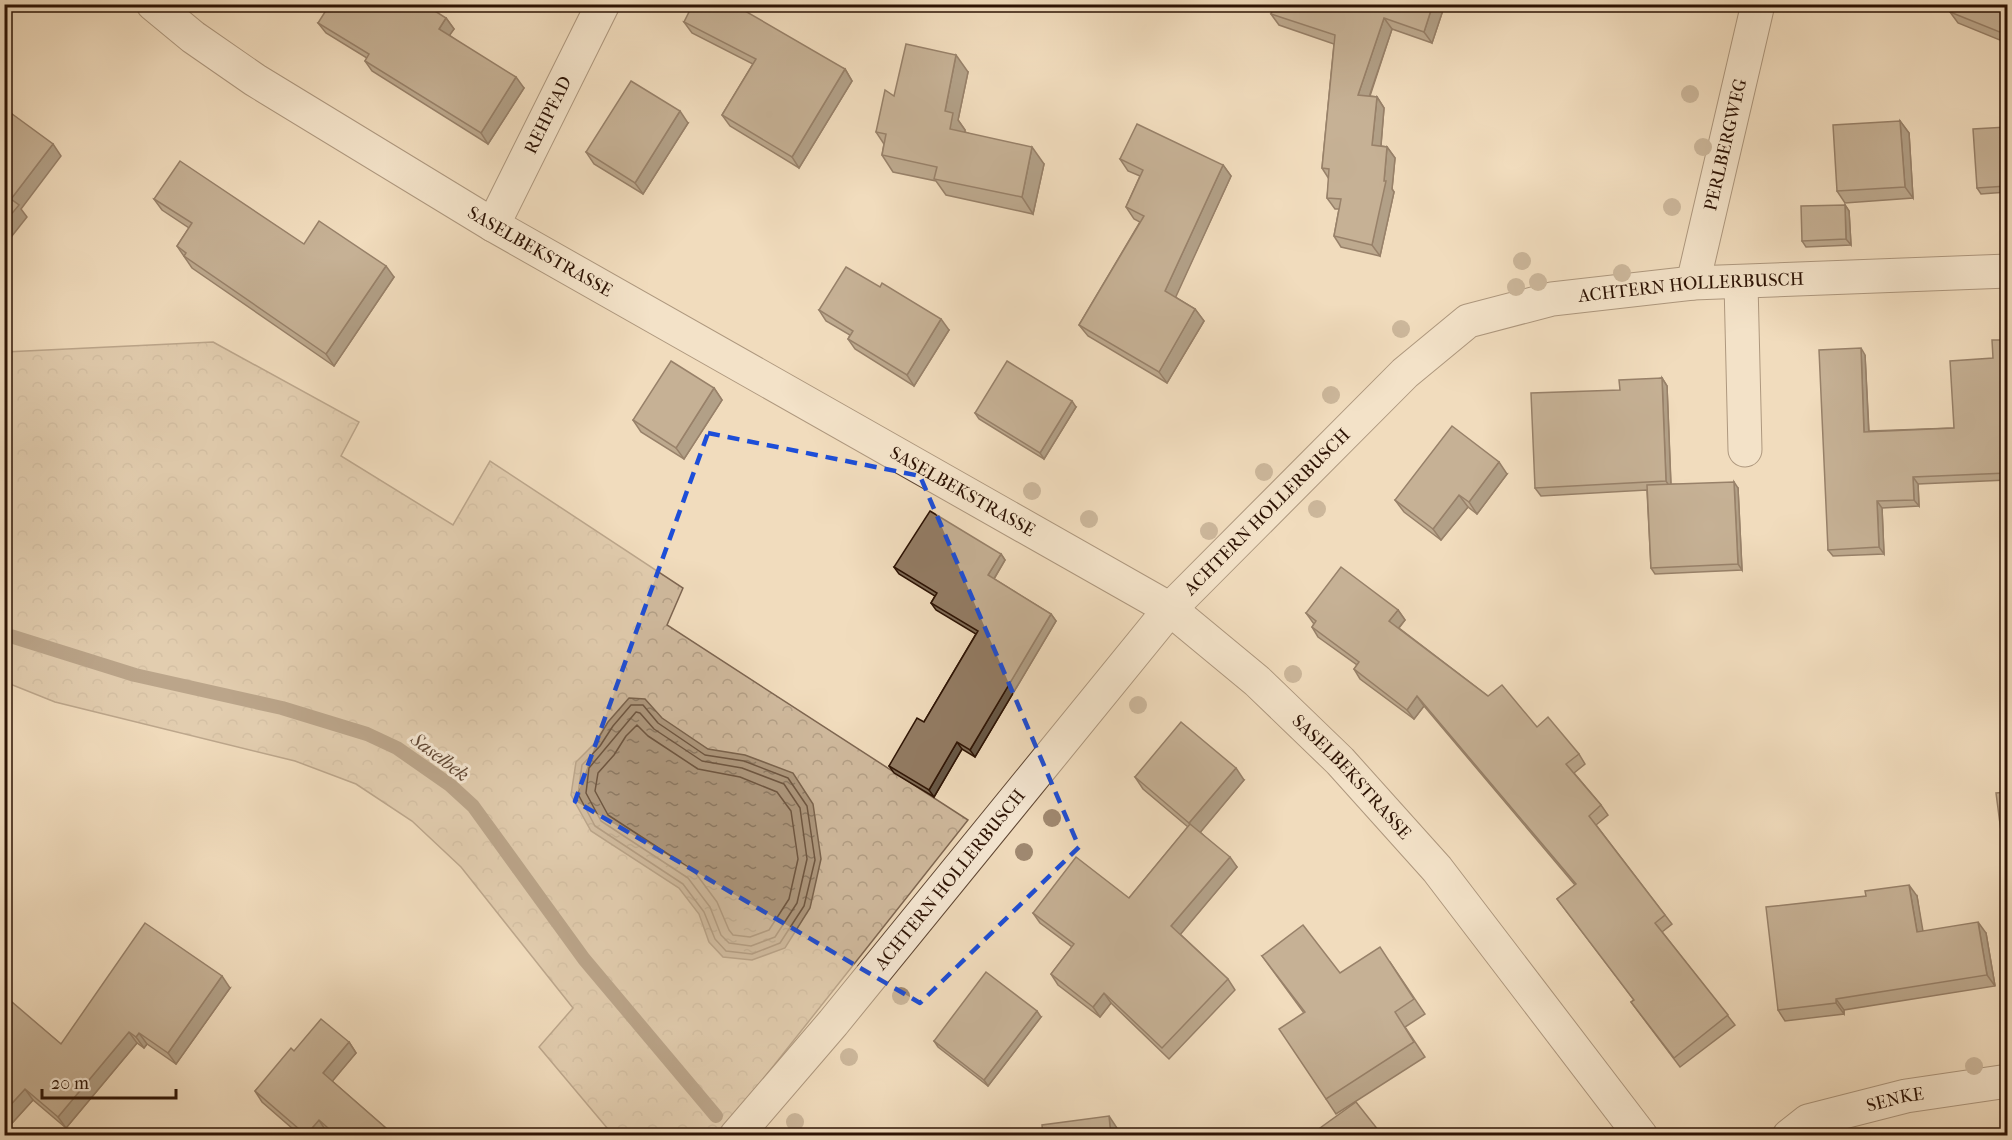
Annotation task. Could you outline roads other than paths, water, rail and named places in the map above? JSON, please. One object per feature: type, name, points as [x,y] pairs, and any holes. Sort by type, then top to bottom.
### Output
[{"type":"street","name":"SASELBEKSTRASSE","points":[[153,4],[193,37],[255,80],[493,225],[1170,609],[1257,681],[1340,761],[1430,861],[1641,1136]]},
{"type":"street","name":"REHPFAD","points":[[493,225],[603,4]]},
{"type":"street","name":"PERLBERGWEG","points":[[1693,283],[1758,4]]},
{"type":"street","name":"ACHTERN HOLLERBUSCH","points":[[736,1136],[832,1023],[1170,609],[1405,373],[1468,321],[1552,299],[1693,283],[1741,283],[2007,271]]},
{"type":"street","points":[[1741,283],[1745,450]]},
{"type":"street","name":"SENKE","points":[[1789,1136],[1808,1121],[1895,1099],[2007,1081]]},
{"type":"water","points":[[629,698],[645,699],[662,718],[708,749],[745,755],[793,773],[813,804],[821,859],[810,908],[785,948],[752,960],[723,957],[709,942],[699,914],[679,888],[591,831],[571,795],[576,762],[596,742],[608,722]]},
{"type":"waterway","name":"Saselbek","points":[[4,634],[135,675],[282,708],[367,734],[397,748],[450,785],[473,806],[584,959],[716,1116]]}]
